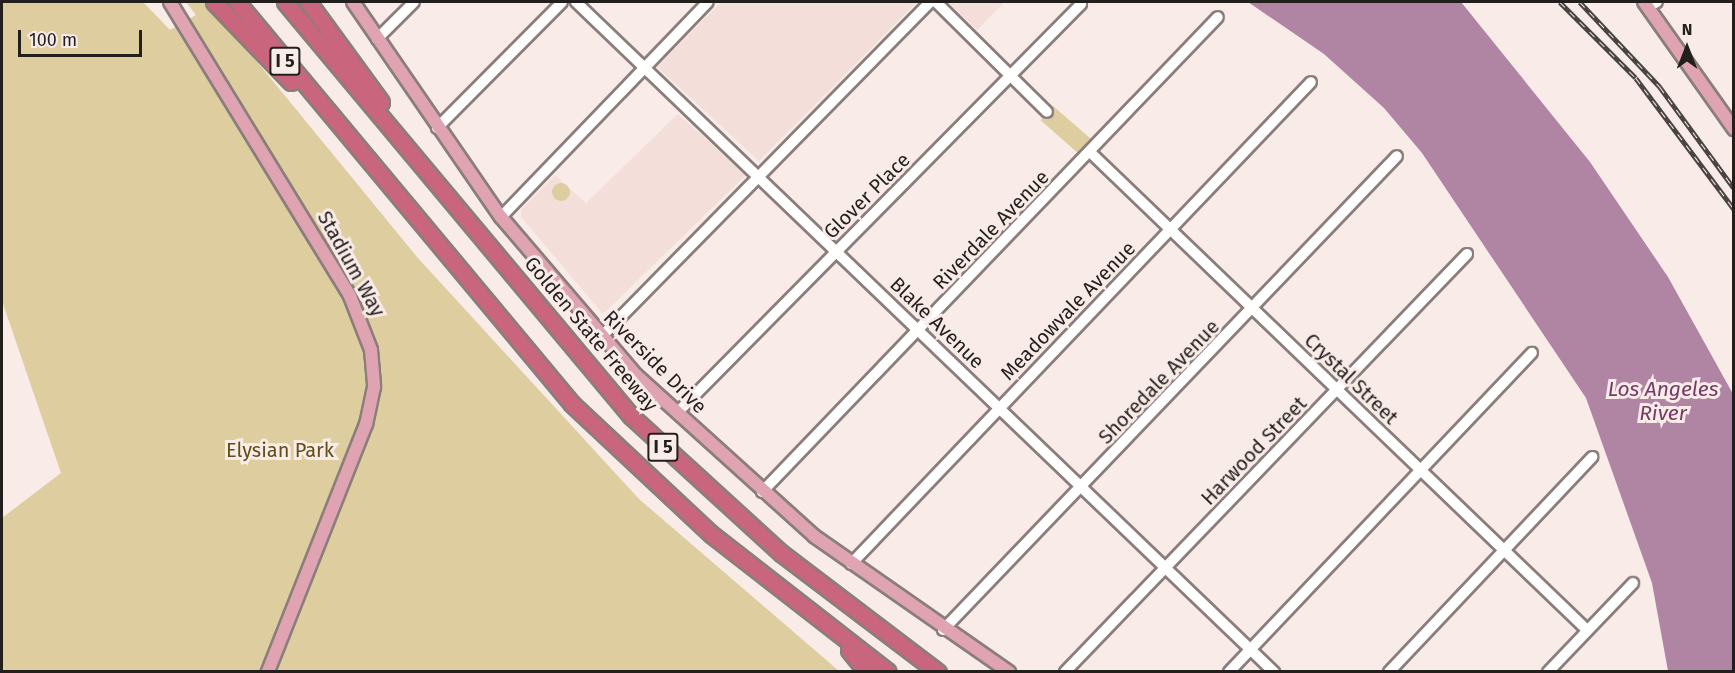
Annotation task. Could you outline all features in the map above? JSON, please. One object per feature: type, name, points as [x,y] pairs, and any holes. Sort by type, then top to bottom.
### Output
[{"type":"highway","points":[[214,2],[332,121]]},
{"type":"highway","name":"I 5","points":[[237,2],[332,121],[572,404],[652,484],[836,634],[888,672]]},
{"type":"highway","name":"Golden State Freeway","points":[[285,2],[631,416],[781,553],[938,672]]},
{"type":"highway","points":[[308,2],[431,177]]},
{"type":"highway","points":[[836,634],[867,672]]},
{"type":"main road","name":"Stadium Way","points":[[170,2],[350,296],[371,350],[374,387],[366,424],[268,672]]},
{"type":"main road","name":"Riverside Drive","points":[[353,2],[437,128],[501,217],[601,337],[677,413],[762,492],[851,564],[943,630],[1009,672]]},
{"type":"main road","points":[[1650,3],[1732,123]]},
{"type":"street","points":[[377,39],[414,2]]},
{"type":"street","points":[[437,128],[562,2]]},
{"type":"street","name":"Blake Avenue","points":[[576,2],[759,175],[1274,672]]},
{"type":"street","points":[[501,217],[708,2]]},
{"type":"street","points":[[601,337],[930,2]]},
{"type":"street","points":[[936,2],[1047,112]]},
{"type":"street","name":"Glover Place","points":[[677,413],[1081,4]]},
{"type":"street","name":"Riverdale Avenue","points":[[762,492],[1091,153],[1218,17]]},
{"type":"street","name":"Meadowvale Avenue","points":[[851,564],[1311,82]]},
{"type":"street","name":"Crystal Street","points":[[1091,153],[1420,473],[1504,549],[1587,630]]},
{"type":"street","name":"Shoredale Avenue","points":[[943,630],[1253,310],[1397,156]]},
{"type":"street","name":"Harwood Street","points":[[1065,672],[1338,391],[1467,254]]},
{"type":"street","points":[[1229,672],[1532,353]]},
{"type":"street","points":[[1389,672],[1592,457]]},
{"type":"street","points":[[1548,672],[1632,583]]},
{"type":"shaded area","points":[[721,2],[917,2],[759,161],[657,67]]},
{"type":"shaded area","points":[[948,2],[1005,2],[977,30]]},
{"type":"shaded area","points":[[678,114],[746,175],[603,314],[521,217],[521,210],[555,175],[586,203]]},
{"type":"green space","name":"Elysian Park","points":[[2,2],[143,2],[170,30],[196,15],[186,2],[208,2],[417,257],[639,499],[839,671],[2,671],[2,518],[61,473],[2,301]]},
{"type":"green space","points":[[1053,106],[1091,139],[1078,153],[1041,120]]},
{"type":"green space","points":[[557,183],[565,183],[570,188],[568,199],[557,201],[552,196],[552,188]]},
{"type":"water","name":"Los Angeles River","points":[[1248,2],[1461,2],[1590,162],[1668,277],[1733,394],[1733,671],[1668,671],[1652,583],[1586,398],[1422,153],[1384,108],[1324,54]]},
{"type":"railway","points":[[1560,2],[1636,78],[1734,209]]},
{"type":"railway","points":[[1580,2],[1660,87],[1734,188]]}]
